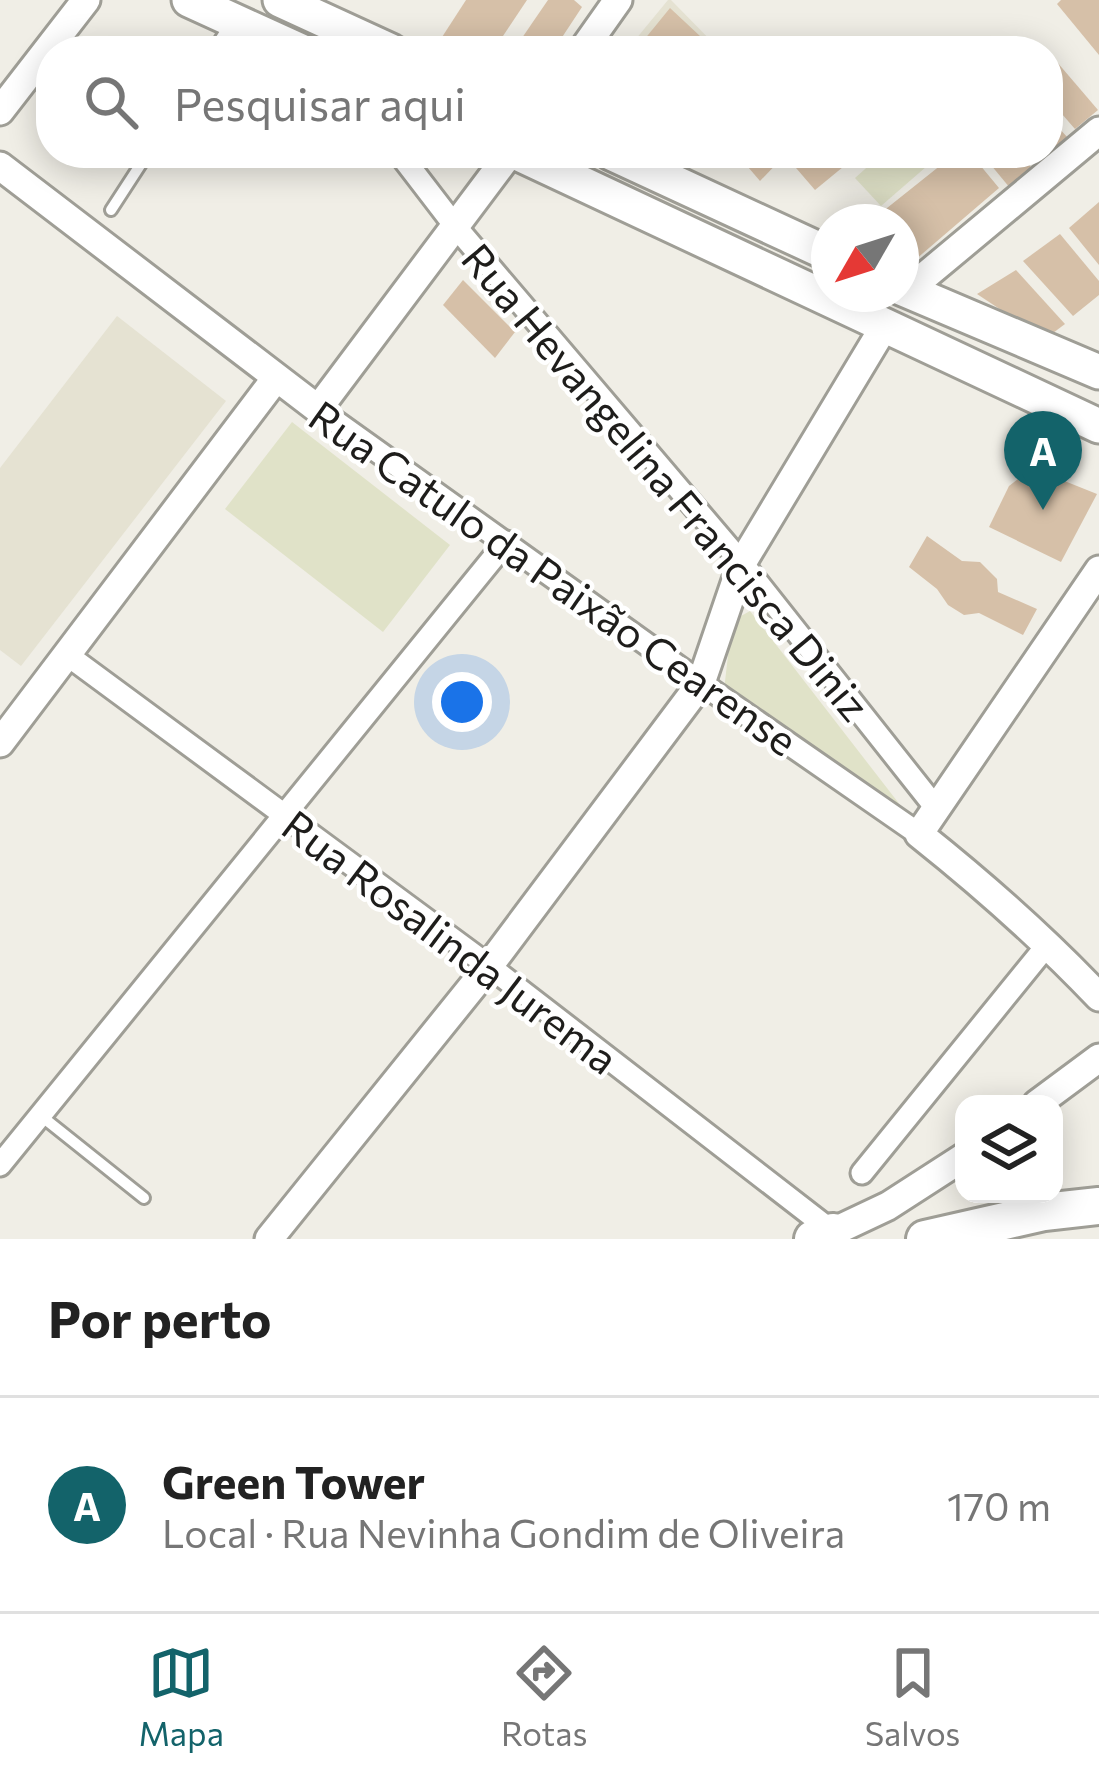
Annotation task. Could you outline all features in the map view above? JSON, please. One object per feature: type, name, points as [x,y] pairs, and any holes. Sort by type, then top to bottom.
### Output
[{"type":"highway","points":[[925,1239],[1099,1206]]},
{"type":"main road","points":[[189,0],[268,36]]},
{"type":"main road","points":[[280,0],[358,36]]},
{"type":"main road","points":[[545,168],[1099,426]]},
{"type":"main road","points":[[643,168],[811,246]]},
{"type":"main road","points":[[919,295],[1099,372]]},
{"type":"street","points":[[58,36],[86,0]]},
{"type":"street","points":[[593,36],[618,0]]},
{"type":"street","points":[[0,111],[36,65]]},
{"type":"street","points":[[1063,160],[1099,131]]},
{"type":"street","name":"Rua Catulo da Paixão Cearense","points":[[0,166],[318,409],[919,834],[1048,944],[1099,998]]},
{"type":"street","name":"Rua Hevangelina Francisca Diniz","points":[[411,168],[742,563],[937,808]]},
{"type":"street","points":[[318,409],[501,168]]},
{"type":"street","points":[[919,277],[1053,168]]},
{"type":"street","points":[[269,1239],[489,966],[701,683],[742,563],[884,326]]},
{"type":"street","points":[[5,726],[66,654],[276,378]]},
{"type":"street","points":[[0,1165],[506,542]]},
{"type":"street","points":[[919,834],[1099,570]]},
{"type":"street","name":"Rua Rosalinda Jurema","points":[[66,654],[489,966],[823,1235]]},
{"type":"street","points":[[862,1173],[1048,944]]},
{"type":"street","points":[[1049,1095],[1099,1058]]},
{"type":"street","points":[[823,1235],[888,1206],[955,1163]]},
{"type":"lane","points":[[223,36],[233,20]]},
{"type":"lane","points":[[111,210],[138,168]]},
{"type":"lane","points":[[40,1115],[144,1198]]},
{"type":"shaded area","points":[[671,0],[706,36],[638,36]]},
{"type":"shaded area","points":[[117,316],[226,401],[21,666],[0,650],[0,468]]},
{"type":"green space","points":[[866,168],[925,168],[883,204],[855,178]]},
{"type":"green space","points":[[292,422],[450,545],[383,632],[225,509]]},
{"type":"green space","points":[[750,611],[904,810],[724,690],[732,621]]},
{"type":"building","points":[[466,0],[527,0],[503,36],[443,36]]},
{"type":"building","points":[[548,0],[574,0],[582,7],[563,36],[523,36]]},
{"type":"building","points":[[1061,0],[1099,0],[1099,55],[1057,4]]},
{"type":"building","points":[[670,8],[700,36],[647,36]]},
{"type":"building","points":[[1063,69],[1098,110],[1075,129],[1063,115]]},
{"type":"building","points":[[749,168],[773,168],[760,181]]},
{"type":"building","points":[[796,168],[842,168],[815,190]]},
{"type":"building","points":[[937,168],[982,168],[999,188],[919,257],[919,204],[892,204]]},
{"type":"building","points":[[993,168],[1032,168],[1034,171],[1010,188]]},
{"type":"building","points":[[1099,202],[1099,265],[1069,228]]},
{"type":"building","points":[[1060,234],[1099,281],[1099,295],[1073,316],[1023,261]]},
{"type":"building","points":[[1016,270],[1065,324],[1045,339],[977,294]]},
{"type":"building","points":[[463,280],[515,332],[495,358],[443,305]]},
{"type":"building","points":[[1032,468],[1097,494],[1061,562],[989,527],[1009,486]]},
{"type":"building","points":[[927,536],[962,561],[980,562],[997,579],[998,592],[1037,609],[1023,635],[979,613],[964,615],[909,567]]},
{"type":"place","name":"Green Tower","points":[[1043,510]]}]
